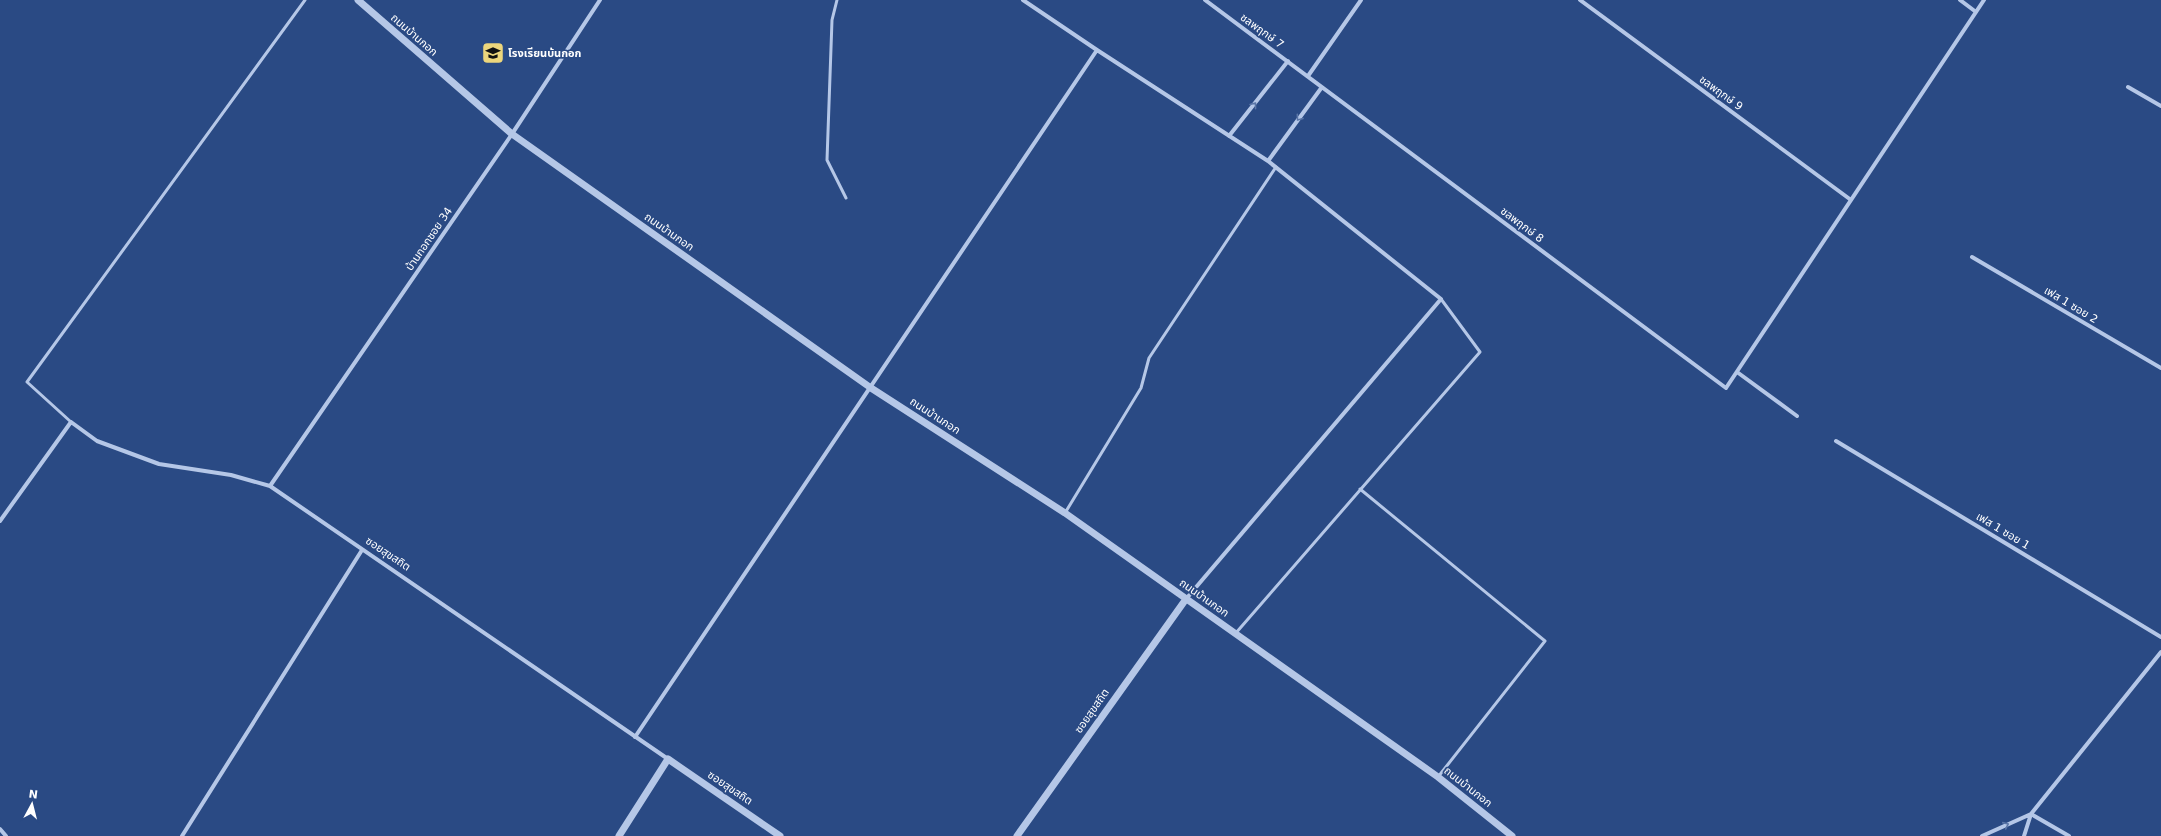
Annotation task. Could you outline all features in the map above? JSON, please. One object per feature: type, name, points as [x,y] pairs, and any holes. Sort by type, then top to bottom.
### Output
[{"type":"street","name":"ถนนบ้านกอก","points":[[358,0],[512,134],[871,388],[1065,513],[1438,777],[1512,836]]},
{"type":"street","name":"บ้านกอกซอย 34","points":[[270,486],[512,134],[600,0]]},
{"type":"street","points":[[1024,0],[1097,50],[1268,160],[1441,299],[1186,599]]},
{"type":"street","name":"ชลพฤกษ์ 7","points":[[1205,0],[1308,76]]},
{"type":"street","points":[[1308,76],[1361,0]]},
{"type":"street","name":"ชลพฤกษ์ 9","points":[[1580,0],[1851,200]]},
{"type":"street","points":[[1960,0],[1976,12]]},
{"type":"street","points":[[1797,416],[1737,372],[1984,0]]},
{"type":"street","points":[[635,737],[1097,50]]},
{"type":"street","points":[[1230,136],[1288,61]]},
{"type":"street","name":"ชลพฤกษ์ 8","points":[[1308,76],[1726,388],[1737,372]]},
{"type":"street","points":[[1268,160],[1322,86]]},
{"type":"street","points":[[2128,87],[2161,106]]},
{"type":"street","name":"เฟส 1 ซอย 2","points":[[1972,256],[2161,368]]},
{"type":"street","name":"ซอยสุขสถิต","points":[[71,422],[98,441],[159,464],[231,475],[270,486],[780,836]]},
{"type":"street","points":[[0,521],[71,422]]},
{"type":"street","name":"เฟส 1 ซอย 1","points":[[1836,441],[2161,637]]},
{"type":"street","points":[[182,836],[362,550]]},
{"type":"street","name":"ซอยสุขสถิต","points":[[1017,836],[1186,599]]},
{"type":"street","points":[[2024,836],[2031,814],[2161,652]]},
{"type":"street","points":[[619,836],[668,759]]},
{"type":"street","points":[[1982,836],[2031,814]]},
{"type":"street","points":[[2031,814],[2069,836]]},
{"type":"street","points":[[0,829],[6,836]]},
{"type":"lane","points":[[71,422],[27,382],[305,0]]},
{"type":"lane","points":[[837,0],[832,20],[827,160],[846,198]]},
{"type":"lane","points":[[1065,513],[1141,388],[1149,358],[1276,167]]},
{"type":"lane","points":[[1235,634],[1480,352],[1441,299]]},
{"type":"lane","points":[[1360,489],[1544,641],[1438,777]]},
{"type":"place","name":"โรงเรียนบ้นกอก","points":[[493,53]]}]
